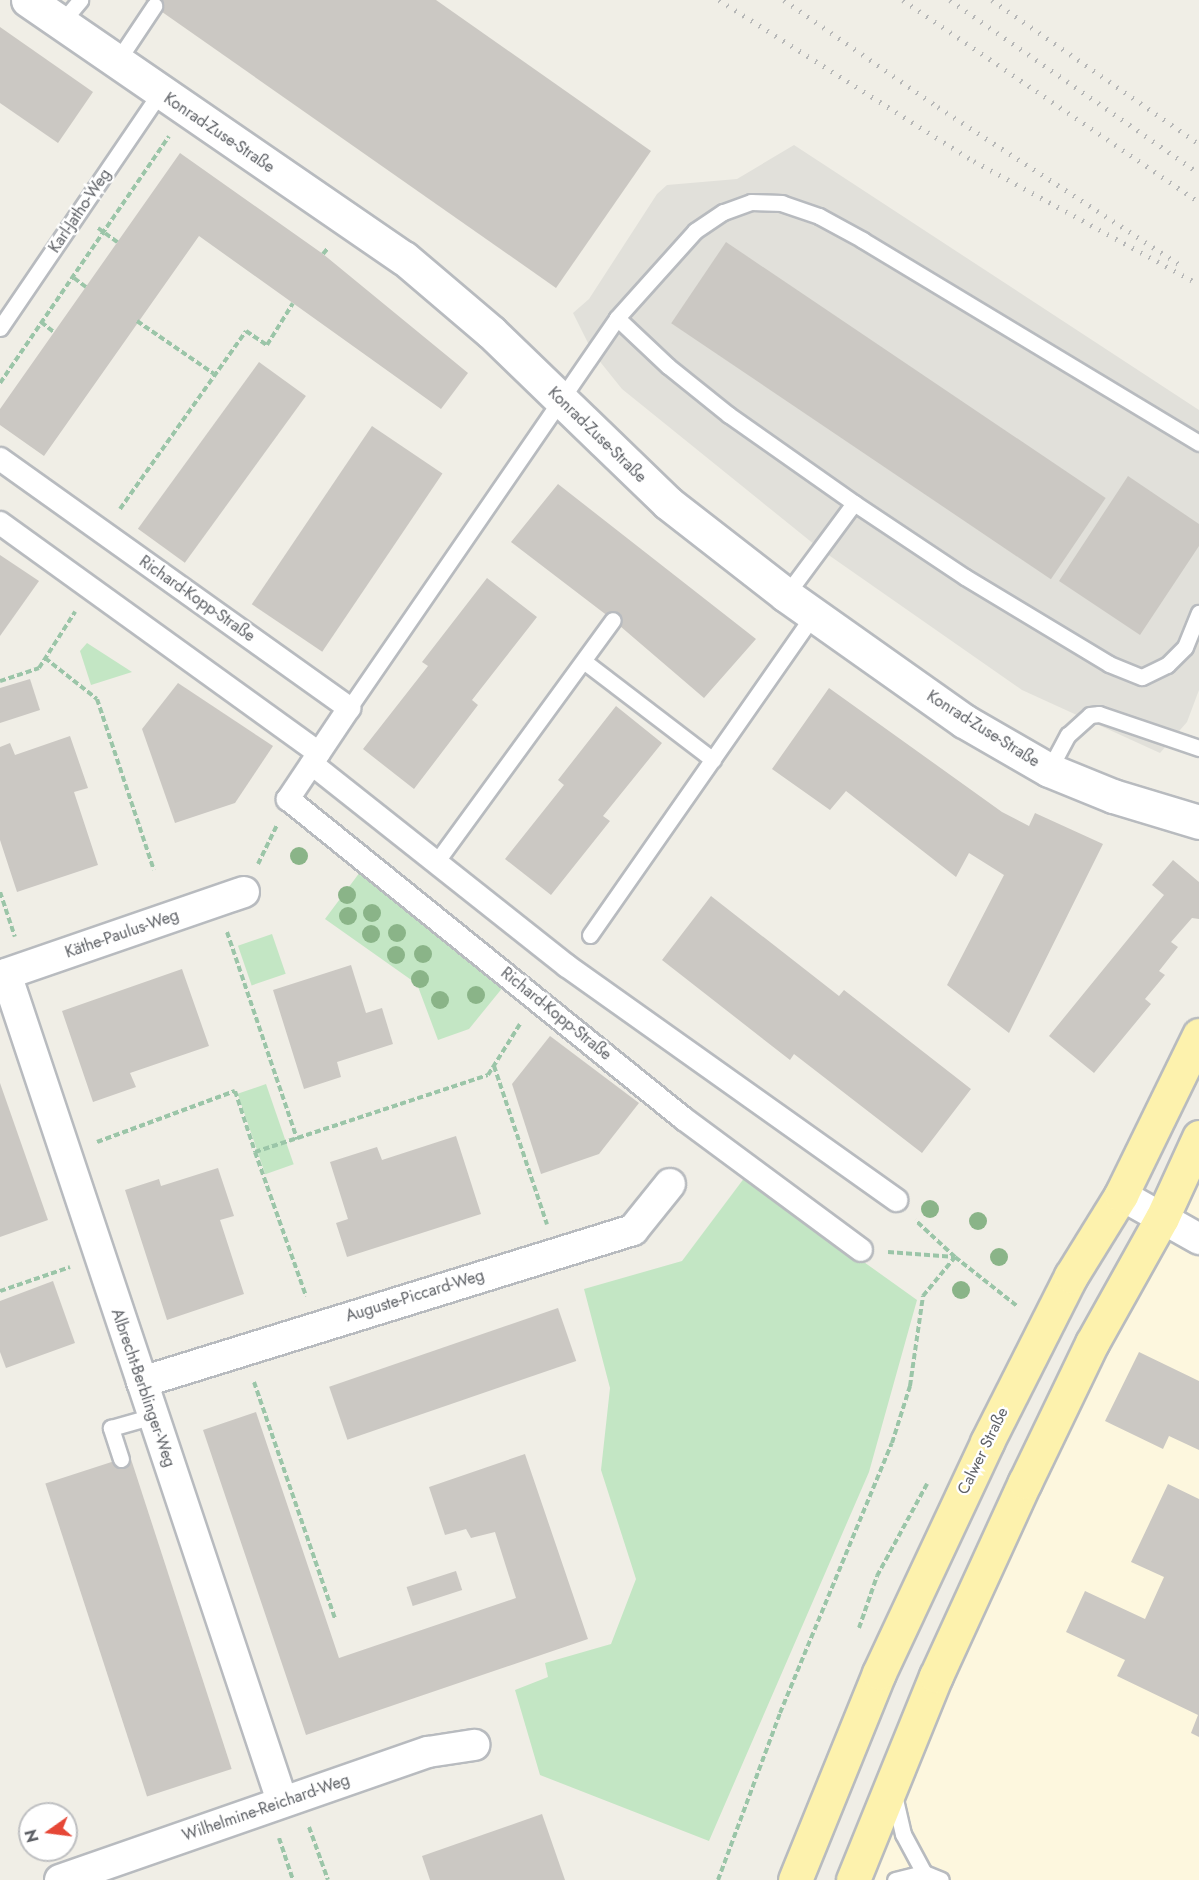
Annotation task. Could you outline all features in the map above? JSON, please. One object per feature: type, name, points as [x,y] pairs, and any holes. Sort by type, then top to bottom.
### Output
[{"type":"main road","name":"Calwer Straße","points":[[795,1880],[874,1683],[987,1442],[1071,1276],[1121,1195],[1199,1035]]},
{"type":"main road","points":[[853,1880],[891,1781],[1078,1372],[1162,1218],[1199,1137]]},
{"type":"street","name":"Konrad-Zuse-Straße","points":[[28,0],[70,12],[116,63],[404,258],[491,332],[668,503],[813,615],[964,721],[1049,770],[1113,796],[1197,821]]},
{"type":"street","name":"Richard-Kopp-Straße","points":[[0,459],[350,708]]},
{"type":"street","points":[[0,523],[316,759],[567,966],[896,1200]]},
{"type":"street","points":[[288,799],[350,708]]},
{"type":"street","name":"Richard-Kopp-Straße","points":[[288,799],[684,1119],[861,1250]]},
{"type":"street","name":"Käthe-Paulus-Weg","points":[[10,973],[231,897]]},
{"type":"street","name":"Albrecht-Berblinger-Weg","points":[[10,973],[65,1154],[282,1801]]},
{"type":"street","name":"Auguste-Piccard-Weg","points":[[142,1382],[316,1325],[633,1230],[670,1184]]},
{"type":"street","points":[[1121,1195],[1199,1239]]},
{"type":"street","name":"Wilhelmine-Reichard-Weg","points":[[60,1880],[428,1752],[474,1745]]},
{"type":"lane","points":[[116,63],[154,6]]},
{"type":"lane","name":"Karl-Jatho-Weg","points":[[0,328],[173,102]]},
{"type":"lane","points":[[350,708],[617,318],[695,231],[723,212],[751,202],[782,203],[819,216],[863,240],[1199,443]]},
{"type":"lane","points":[[617,318],[668,366],[729,415],[854,503],[965,577],[1109,664],[1142,677],[1167,666],[1185,647],[1199,613]]},
{"type":"lane","points":[[786,595],[854,503]]},
{"type":"lane","points":[[590,935],[813,615]]},
{"type":"lane","points":[[437,861],[585,662],[613,620]]},
{"type":"lane","points":[[585,662],[713,760]]},
{"type":"lane","points":[[1049,770],[1068,735],[1090,715],[1099,714],[1199,748]]},
{"type":"lane","points":[[121,1459],[111,1428],[153,1416]]},
{"type":"lane","points":[[891,1781],[903,1834],[924,1873]]},
{"type":"lane","points":[[895,1880],[924,1873],[941,1880]]},
{"type":"path","points":[[0,383],[74,278],[173,102]]},
{"type":"path","points":[[74,278],[86,287]]},
{"type":"path","points":[[103,533],[246,331],[267,345],[294,303]]},
{"type":"path","points":[[137,321],[214,374]]},
{"type":"path","points":[[0,681],[39,668],[90,588]]},
{"type":"path","points":[[45,658],[97,699],[154,870]]},
{"type":"path","points":[[288,799],[231,897],[297,1139]]},
{"type":"path","points":[[0,892],[10,973]]},
{"type":"path","points":[[255,1152],[488,1075],[536,998]]},
{"type":"path","points":[[494,1066],[557,1253]]},
{"type":"path","points":[[65,1154],[235,1091],[316,1325]]},
{"type":"path","points":[[896,1200],[955,1257],[1024,1312]]},
{"type":"path","points":[[861,1250],[955,1257]]},
{"type":"path","points":[[0,1291],[100,1257]]},
{"type":"path","points":[[718,1880],[780,1713],[892,1443],[910,1386],[923,1296],[955,1257]]},
{"type":"path","points":[[242,1349],[335,1619]]},
{"type":"path","points":[[282,1801],[293,1880]]},
{"type":"path","points":[[282,1801],[328,1880]]},
{"type":"shaded area","points":[[794,145],[1199,410],[1199,690],[1187,722],[1160,753],[1022,690],[820,549],[622,389],[593,353],[573,313],[589,299],[657,194],[667,185],[737,179]]},
{"type":"shaded area","points":[[1199,1138],[1199,1880],[854,1880]]},
{"type":"green space","points":[[87,643],[132,672],[91,685],[80,651]]},
{"type":"green space","points":[[363,868],[508,981],[469,1029],[438,1040],[417,984],[325,919]]},
{"type":"green space","points":[[272,934],[286,974],[252,985],[238,946]]},
{"type":"green space","points":[[266,1084],[294,1164],[265,1174],[238,1094]]},
{"type":"green space","points":[[745,1177],[917,1300],[869,1472],[709,1841],[540,1775],[515,1690],[548,1677],[545,1663],[611,1644],[636,1579],[601,1470],[610,1388],[584,1289],[682,1261]]},
{"type":"building","points":[[145,0],[436,0],[651,151],[556,288]]},
{"type":"building","points":[[0,27],[93,92],[58,143],[0,103]]},
{"type":"building","points":[[180,153],[323,254],[468,373],[441,409],[199,236],[44,456],[0,425],[0,409]]},
{"type":"building","points":[[726,242],[1106,498],[1051,579],[671,323]]},
{"type":"building","points":[[259,362],[306,396],[185,563],[138,529]]},
{"type":"building","points":[[372,426],[442,474],[322,652],[252,604]]},
{"type":"building","points":[[1128,476],[1199,524],[1199,546],[1140,635],[1059,581]]},
{"type":"building","points":[[558,484],[756,639],[704,698],[613,620],[511,542]]},
{"type":"building","points":[[0,555],[39,581],[0,636]]},
{"type":"building","points":[[487,578],[537,617],[472,700],[478,705],[414,789],[363,749],[428,666],[422,662]]},
{"type":"building","points":[[30,679],[40,710],[0,723],[0,688]]},
{"type":"building","points":[[178,683],[273,746],[235,803],[175,823],[142,729]]},
{"type":"building","points":[[829,688],[1002,812],[1029,826],[1035,813],[1103,844],[1009,1033],[947,985],[1004,875],[969,853],[956,877],[846,791],[830,810],[772,769]]},
{"type":"building","points":[[616,706],[662,743],[603,816],[610,821],[551,895],[505,859],[564,785],[558,780]]},
{"type":"building","points":[[70,736],[88,788],[74,792],[98,865],[17,892],[0,840],[0,747],[10,743],[15,755]]},
{"type":"building","points":[[1173,860],[1199,882],[1199,919],[1192,918],[1171,942],[1178,947],[1159,971],[1165,975],[1145,999],[1151,1004],[1094,1073],[1049,1036],[1164,895],[1152,885]]},
{"type":"building","points":[[711,896],[839,996],[844,990],[971,1089],[922,1153],[794,1054],[790,1060],[662,960]]},
{"type":"building","points":[[351,965],[366,1013],[382,1008],[393,1044],[337,1062],[341,1077],[304,1089],[273,990]]},
{"type":"building","points":[[182,969],[209,1046],[130,1073],[136,1087],[93,1102],[62,1011]]},
{"type":"building","points":[[550,1036],[639,1103],[599,1154],[541,1174],[512,1084]]},
{"type":"building","points":[[0,1083],[48,1220],[0,1237]]},
{"type":"building","points":[[456,1136],[481,1214],[347,1257],[336,1223],[348,1219],[330,1162],[377,1147],[382,1160]]},
{"type":"building","points":[[218,1168],[234,1216],[220,1220],[244,1294],[167,1320],[125,1190],[159,1179],[161,1186]]},
{"type":"building","points":[[53,1281],[75,1343],[6,1368],[0,1352],[0,1301]]},
{"type":"building","points":[[558,1308],[576,1361],[347,1440],[329,1387]]},
{"type":"building","points":[[1139,1352],[1199,1381],[1199,1450],[1169,1436],[1163,1449],[1105,1421]]},
{"type":"building","points":[[256,1412],[339,1658],[516,1598],[495,1532],[471,1538],[466,1529],[445,1535],[429,1487],[525,1454],[588,1639],[306,1735],[203,1430]]},
{"type":"building","points":[[130,1456],[232,1769],[147,1796],[45,1484]]},
{"type":"building","points":[[1168,1484],[1199,1499],[1199,1737],[1191,1733],[1198,1715],[1117,1676],[1125,1660],[1066,1632],[1085,1591],[1145,1619],[1164,1577],[1131,1562]]},
{"type":"building","points":[[456,1571],[462,1590],[413,1606],[407,1587]]},
{"type":"building","points":[[542,1814],[565,1880],[430,1880],[422,1856]]},
{"type":"railway","points":[[719,0],[974,161],[1199,284]]},
{"type":"railway","points":[[784,0],[938,107],[1183,267]]},
{"type":"railway","points":[[903,0],[1199,202]]},
{"type":"railway","points":[[950,0],[1199,173]]},
{"type":"railway","points":[[992,0],[1199,144]]}]
